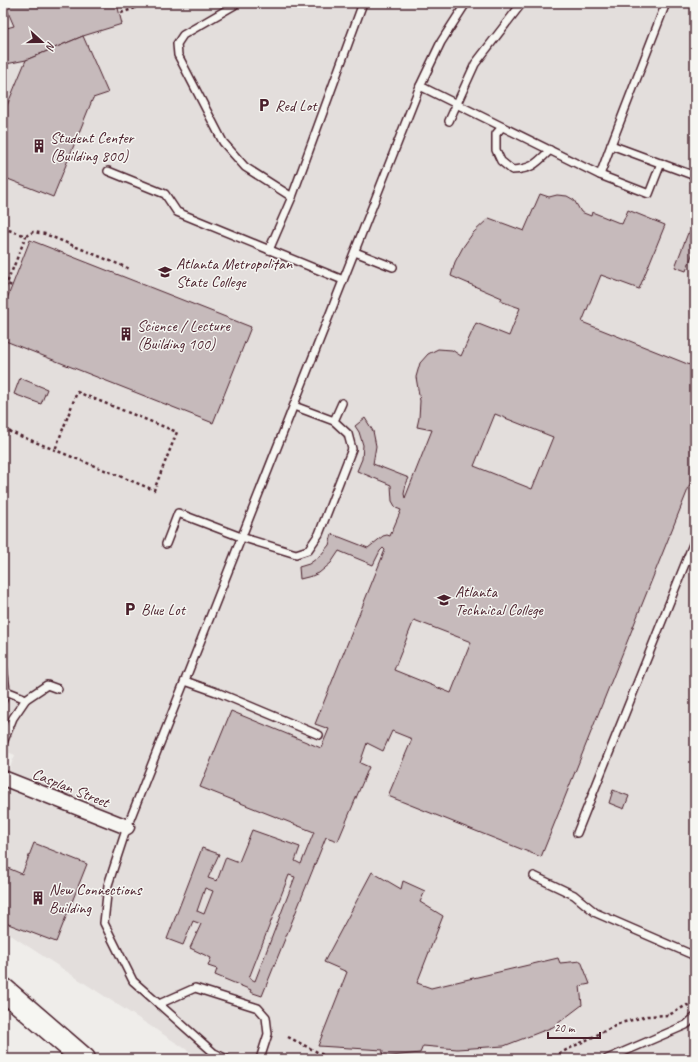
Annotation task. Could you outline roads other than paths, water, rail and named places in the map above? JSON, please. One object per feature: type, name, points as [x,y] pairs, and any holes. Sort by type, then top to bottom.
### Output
[{"type":"highway","points":[[3,989],[84,1059]]},
{"type":"street","name":"Casplan Street","points":[[3,778],[127,827]]},
{"type":"lane","points":[[237,3],[183,35],[177,44],[178,54],[222,142],[245,166],[292,197]]},
{"type":"lane","points":[[269,250],[292,197],[363,3]]},
{"type":"lane","points":[[227,1059],[214,1053],[132,980],[104,923],[108,885],[127,827],[420,86],[441,42],[466,3]]},
{"type":"lane","points":[[449,121],[476,64],[522,3]]},
{"type":"lane","points":[[600,175],[666,3]]},
{"type":"lane","points":[[420,86],[600,175],[648,194],[661,164]]},
{"type":"lane","points":[[502,127],[496,134],[496,150],[500,161],[512,170],[525,169],[537,163],[550,150]]},
{"type":"lane","points":[[611,145],[695,176]]},
{"type":"lane","points":[[108,171],[165,194],[177,212],[343,280]]},
{"type":"lane","points":[[354,252],[394,267]]},
{"type":"lane","points":[[334,421],[342,403]]},
{"type":"lane","points":[[166,544],[178,513],[241,537],[296,554],[308,550],[320,534],[352,450],[348,434],[334,421],[294,406]]},
{"type":"lane","points":[[577,833],[695,539]]},
{"type":"lane","points":[[3,700],[6,691],[4,666]]},
{"type":"lane","points":[[185,681],[219,693],[319,735]]},
{"type":"lane","points":[[3,743],[13,718],[26,699],[47,684],[58,689]]},
{"type":"lane","points":[[6,691],[26,699]]},
{"type":"lane","points":[[534,876],[574,895],[596,913],[695,956]]},
{"type":"lane","points":[[159,1004],[195,988],[258,1008],[266,1017],[268,1034],[260,1059]]},
{"type":"lane","points":[[608,1059],[686,1025],[695,1017]]},
{"type":"place","name":"Red Lot","points":[[264,105]]},
{"type":"place","name":"Student Center (Building 800)","points":[[39,146]]},
{"type":"place","name":"Atlanta Metropolitan State College","points":[[165,272]]},
{"type":"place","name":"Science / Lecture (Building 100)","points":[[126,334]]},
{"type":"place","name":"Atlanta Technical College","points":[[444,600]]},
{"type":"place","name":"Blue Lot","points":[[130,609]]},
{"type":"place","name":"New Connections Building","points":[[38,898]]}]
